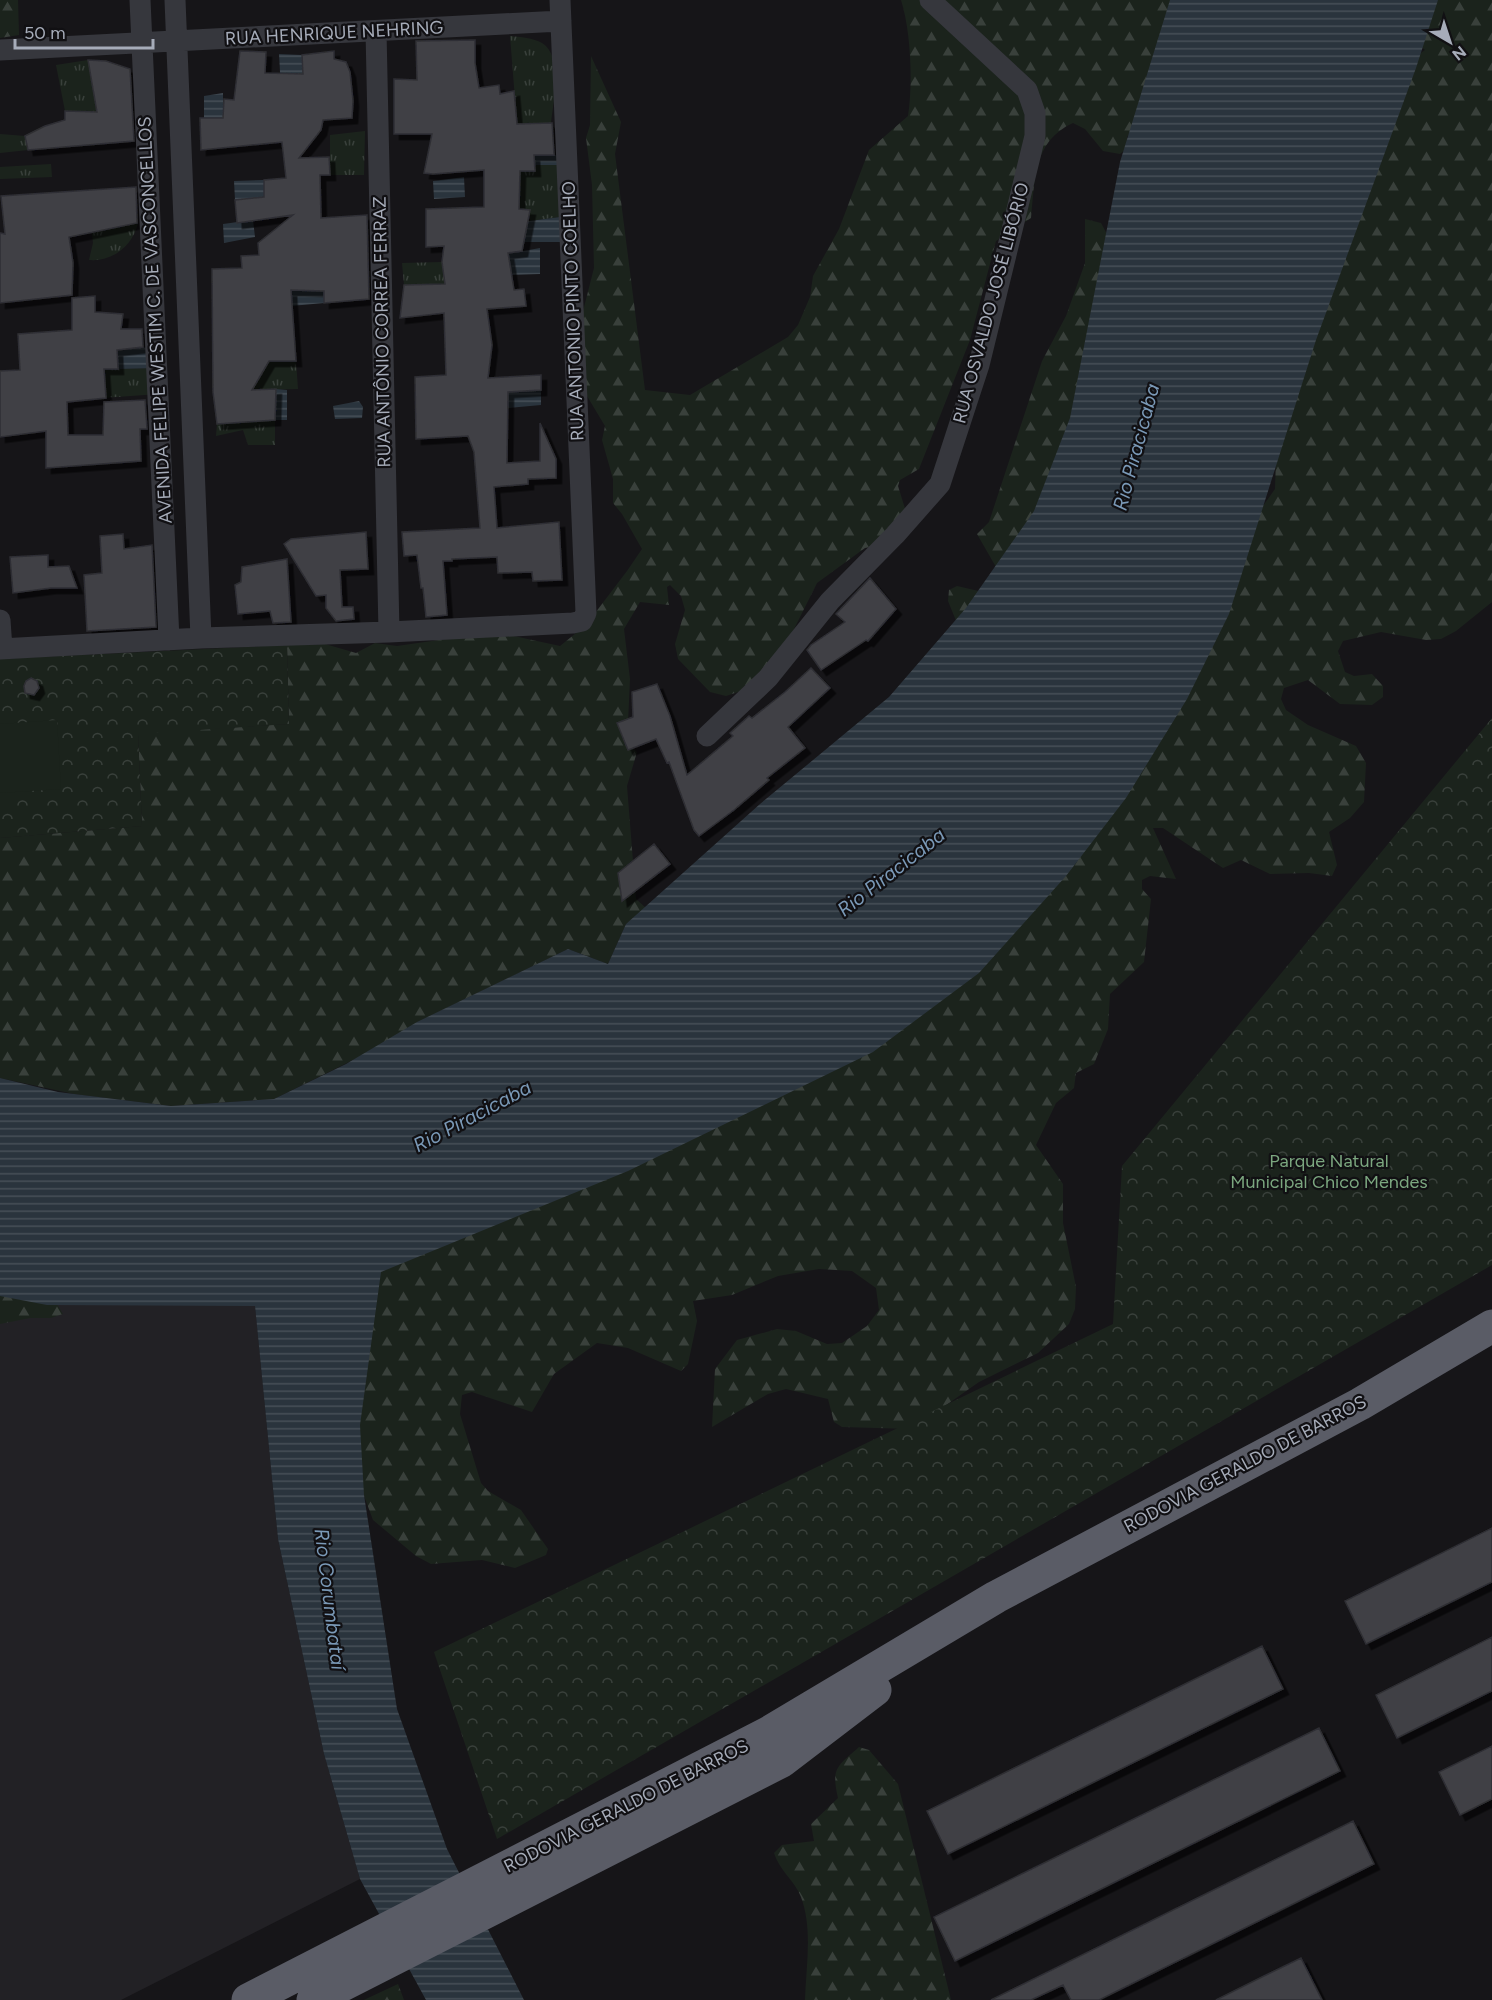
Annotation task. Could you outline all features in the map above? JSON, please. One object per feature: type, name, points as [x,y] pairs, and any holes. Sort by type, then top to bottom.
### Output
[{"type":"highway","name":"RODOVIA GERALDO DE BARROS","points":[[248,2000],[344,1968],[501,1887],[768,1733],[996,1597],[1360,1404],[1492,1326]]},
{"type":"highway","name":"RODOVIA GERALDO DE BARROS","points":[[313,2000],[344,1968]]},
{"type":"street","name":"AVENIDA FELIPE WESTIM C. DE VASCONCELLOS","points":[[140,0],[169,640]]},
{"type":"street","name":"AVENIDA FELIPE WESTIM C. DE VASCONCELLOS","points":[[175,0],[201,638]]},
{"type":"street","name":"RUA ANTONIO PINTO COELHO","points":[[389,632],[573,623],[582,621],[586,612],[560,0]]},
{"type":"street","name":"RUA OSVALDO JOSÉ LIBÓRIO","points":[[707,736],[768,678],[830,601],[896,535],[940,484],[979,365],[1035,136],[1035,113],[1027,90],[930,0]]},
{"type":"street","name":"RUA HENRIQUE NEHRING","points":[[0,50],[561,21]]},
{"type":"street","name":"RUA ANTÔNIO CORREA FERRAZ","points":[[376,31],[389,632]]},
{"type":"street","points":[[0,620],[1,649],[201,638],[389,632]]},
{"type":"shaded area","points":[[0,1296],[47,1305],[255,1305],[278,1539],[324,1754],[360,1879],[121,2000],[0,2000]]},
{"type":"green space","points":[[0,0],[18,0],[19,35],[0,38]]},
{"type":"green space","points":[[901,0],[1217,0],[1127,137],[1127,148],[1120,154],[1103,151],[1085,129],[1073,123],[1050,140],[1038,163],[1031,218],[996,241],[970,340],[919,469],[900,480],[898,486],[907,515],[880,545],[865,548],[817,583],[786,645],[741,691],[726,696],[710,692],[678,659],[675,644],[685,610],[681,596],[670,585],[667,587],[669,605],[640,602],[624,629],[630,679],[627,744],[637,752],[627,786],[636,899],[646,908],[626,924],[608,964],[568,949],[424,1019],[357,1058],[274,1099],[171,1106],[74,1094],[0,1078],[0,838],[142,826],[138,733],[289,724],[287,645],[325,644],[356,653],[375,643],[397,646],[495,632],[560,646],[586,625],[642,549],[613,503],[613,479],[602,440],[605,426],[587,396],[580,323],[594,268],[592,185],[586,138],[590,125],[591,56],[621,122],[615,154],[645,390],[690,395],[788,337],[798,325],[810,297],[813,276],[839,229],[869,150],[908,116],[910,58]]},
{"type":"green space","points":[[1407,0],[1492,0],[1492,602],[1456,631],[1441,639],[1426,640],[1381,632],[1343,641],[1338,651],[1345,672],[1354,676],[1372,674],[1383,686],[1383,697],[1372,705],[1340,704],[1308,680],[1284,688],[1281,699],[1286,710],[1308,725],[1356,746],[1366,763],[1364,802],[1350,818],[1329,832],[1337,865],[1332,876],[1309,873],[1270,874],[1241,860],[1223,868],[1163,828],[1153,828],[1176,879],[1150,876],[1142,880],[1142,889],[1151,899],[1144,962],[1110,994],[1108,1029],[1094,1064],[1076,1073],[1074,1088],[1056,1103],[1036,1145],[1063,1184],[1063,1223],[1076,1287],[1075,1309],[1069,1324],[1038,1353],[979,1382],[912,1429],[842,1427],[834,1422],[828,1399],[786,1389],[768,1394],[712,1427],[715,1369],[737,1340],[777,1329],[796,1331],[827,1344],[842,1343],[867,1326],[879,1310],[876,1288],[852,1271],[819,1269],[778,1276],[732,1295],[693,1301],[697,1321],[688,1364],[681,1371],[628,1348],[597,1343],[554,1374],[532,1412],[472,1392],[462,1395],[460,1414],[481,1483],[488,1491],[521,1510],[548,1549],[546,1555],[515,1568],[482,1560],[431,1564],[416,1556],[373,1520],[347,1450],[375,1269],[1226,558],[1275,489],[1278,397],[1396,71],[1425,50],[1403,31]]},
{"type":"green space","points":[[510,36],[542,43],[553,58],[556,80],[551,123],[517,124]]},
{"type":"green space","points":[[88,60],[98,121],[86,121],[83,111],[65,111],[56,65]]},
{"type":"green space","points":[[365,131],[364,175],[330,175],[330,135]]},
{"type":"green space","points":[[0,134],[25,136],[28,150],[0,153]]},
{"type":"green space","points":[[51,164],[52,177],[0,179],[0,167]]},
{"type":"green space","points":[[535,165],[559,165],[560,217],[530,221],[529,210],[519,209],[520,171],[535,171]]},
{"type":"green space","points":[[1085,219],[1101,223],[1122,262],[1113,304],[1115,336],[1109,363],[1111,395],[1084,437],[1073,496],[1065,518],[985,645],[958,667],[943,668],[959,628],[948,601],[949,590],[957,586],[987,593],[996,586],[1000,574],[977,534],[989,522],[1042,361],[1066,316],[1085,263]]},
{"type":"green space","points":[[138,223],[132,238],[121,250],[106,258],[89,260],[93,243],[92,233]]},
{"type":"green space","points":[[442,262],[447,284],[404,285],[402,263]]},
{"type":"green space","points":[[269,361],[296,361],[298,389],[252,390],[257,373],[263,371]]},
{"type":"green space","points":[[157,368],[159,394],[102,398],[101,376],[105,376],[104,369]]},
{"type":"green space","points":[[275,420],[275,445],[248,445],[243,430],[216,436],[217,424]]},
{"type":"green space","points":[[287,645],[289,724],[138,734],[142,826],[0,838],[0,659]]},
{"type":"green space","name":"Parque Natural Municipal Chico Mendes","points":[[1492,718],[1492,1265],[497,1839],[434,1652],[1113,1324],[1122,1166]]},
{"type":"green space","points":[[57,720],[61,789],[0,793],[0,724]]},
{"type":"green space","points":[[0,1253],[51,1294],[63,1314],[51,1318],[30,1318],[0,1324]]},
{"type":"green space","points":[[859,1747],[869,1750],[898,1784],[951,2000],[805,2000],[808,1935],[805,1909],[798,1891],[779,1865],[774,1853],[782,1845],[814,1841],[811,1824],[838,1798],[835,1780],[838,1768]]},
{"type":"green space","points":[[398,1984],[404,2000],[364,2000],[368,1998]]},
{"type":"water","points":[[1170,0],[1438,0],[1416,68],[1316,340],[1229,614],[1187,699],[1126,798],[1066,876],[979,973],[873,1052],[628,1171],[381,1272],[360,1425],[364,1495],[397,1709],[447,1849],[524,2000],[426,2000],[360,1879],[324,1754],[278,1539],[255,1306],[47,1305],[0,1296],[0,1078],[58,1092],[171,1106],[274,1099],[346,1064],[417,1022],[568,949],[608,964],[626,924],[760,804],[889,697],[966,608],[1034,511],[1070,418],[1120,162]]},
{"type":"water","points":[[279,54],[302,55],[306,106],[282,108]]},
{"type":"water","points":[[223,93],[223,118],[204,118],[204,96]]},
{"type":"water","points":[[534,155],[560,155],[559,165],[535,165]]},
{"type":"water","points":[[464,177],[465,197],[434,199],[433,181]]},
{"type":"water","points":[[264,180],[264,197],[235,200],[234,181]]},
{"type":"water","points":[[560,217],[561,242],[524,242],[522,222]]},
{"type":"water","points":[[253,220],[255,237],[224,243],[223,224]]},
{"type":"water","points":[[540,248],[540,274],[511,275],[507,254]]},
{"type":"water","points":[[324,289],[324,303],[291,306],[291,290]]},
{"type":"water","points":[[155,346],[157,368],[118,369],[117,351]]},
{"type":"water","points":[[276,389],[287,390],[287,420],[275,420]]},
{"type":"water","points":[[541,390],[541,405],[508,408],[507,392]]},
{"type":"water","points":[[359,401],[363,407],[362,418],[335,419],[333,406]]},
{"type":"building","points":[[475,40],[475,63],[479,88],[499,85],[500,94],[514,91],[517,124],[552,123],[554,155],[534,155],[535,171],[520,171],[519,209],[530,210],[522,251],[508,253],[514,290],[524,289],[526,306],[487,309],[492,345],[488,378],[541,375],[541,390],[508,392],[507,463],[540,461],[540,423],[556,459],[556,478],[528,479],[528,484],[494,487],[497,528],[559,522],[562,580],[533,581],[532,572],[498,573],[497,557],[443,561],[447,615],[426,617],[417,555],[404,556],[402,532],[480,528],[474,452],[468,436],[416,439],[415,377],[446,375],[444,313],[400,318],[404,285],[445,284],[442,262],[444,246],[426,247],[426,209],[484,207],[484,170],[424,173],[432,134],[394,134],[394,79],[417,80],[416,41]]},
{"type":"building","points":[[240,51],[266,52],[265,73],[303,74],[302,55],[334,51],[334,59],[346,62],[350,72],[352,118],[323,120],[321,130],[299,158],[329,157],[330,175],[320,175],[321,218],[367,215],[369,299],[324,303],[324,291],[291,290],[296,361],[269,361],[252,390],[276,389],[275,420],[217,424],[213,392],[212,269],[242,268],[241,256],[259,255],[258,243],[293,215],[237,223],[235,200],[264,197],[264,180],[286,178],[282,142],[201,150],[200,118],[223,118],[224,99],[234,100]]},
{"type":"building","points":[[88,60],[106,61],[130,69],[134,141],[28,150],[25,136],[45,126],[65,120],[65,111],[97,112]]},
{"type":"building","points":[[136,187],[137,223],[69,237],[73,263],[72,295],[0,303],[0,233],[5,234],[1,196]]},
{"type":"building","points":[[95,296],[95,312],[123,314],[121,329],[142,329],[143,347],[117,350],[118,369],[104,369],[106,398],[67,402],[68,435],[103,435],[104,402],[145,400],[147,429],[140,429],[141,461],[46,468],[46,431],[0,437],[0,371],[20,370],[18,334],[72,330],[72,298]]},
{"type":"building","points":[[366,532],[368,569],[340,570],[342,607],[353,607],[354,619],[336,621],[326,608],[326,595],[316,596],[284,544],[291,539]]},
{"type":"building","points":[[123,534],[124,549],[152,545],[156,627],[87,631],[84,575],[102,573],[100,536]]},
{"type":"building","points":[[48,555],[48,567],[69,566],[77,588],[51,588],[13,593],[10,557]]},
{"type":"building","points":[[287,559],[291,622],[273,623],[270,611],[238,614],[235,585],[241,582],[242,567]]},
{"type":"building","points":[[870,578],[896,609],[868,641],[866,640],[821,670],[807,650],[845,622],[836,614]]},
{"type":"building","points":[[811,668],[830,688],[788,727],[805,748],[767,778],[769,780],[734,810],[699,836],[694,830],[669,762],[667,763],[656,739],[628,750],[617,723],[633,717],[632,692],[657,684],[670,716],[687,775],[733,736],[730,733],[749,716],[752,718]]},
{"type":"building","points":[[31,678],[37,681],[39,688],[34,695],[25,693],[26,681]]},
{"type":"building","points":[[654,844],[670,864],[622,901],[618,873]]},
{"type":"building","points":[[1492,1528],[1492,1582],[1366,1644],[1345,1601]]},
{"type":"building","points":[[1492,1637],[1492,1691],[1397,1738],[1376,1695]]},
{"type":"building","points":[[1262,1646],[1283,1689],[948,1854],[927,1811]]},
{"type":"building","points":[[1319,1728],[1340,1771],[955,1961],[934,1917]]},
{"type":"building","points":[[1492,1746],[1492,1799],[1460,1815],[1439,1772]]},
{"type":"building","points":[[1353,1821],[1374,1864],[1099,2000],[1071,2000],[1063,1985],[1031,2000],[991,2000]]},
{"type":"building","points":[[1301,1958],[1322,2000],[1216,2000],[1264,1976]]},
{"type":"water label","name":"Rio Piracicaba","points":[[1136,447]]},
{"type":"water label","name":"Rio Piracicaba","points":[[891,872]]},
{"type":"water label","name":"Rio Piracicaba","points":[[472,1116]]},
{"type":"water label","name":"Rio Corumbataí","points":[[330,1599]]}]
